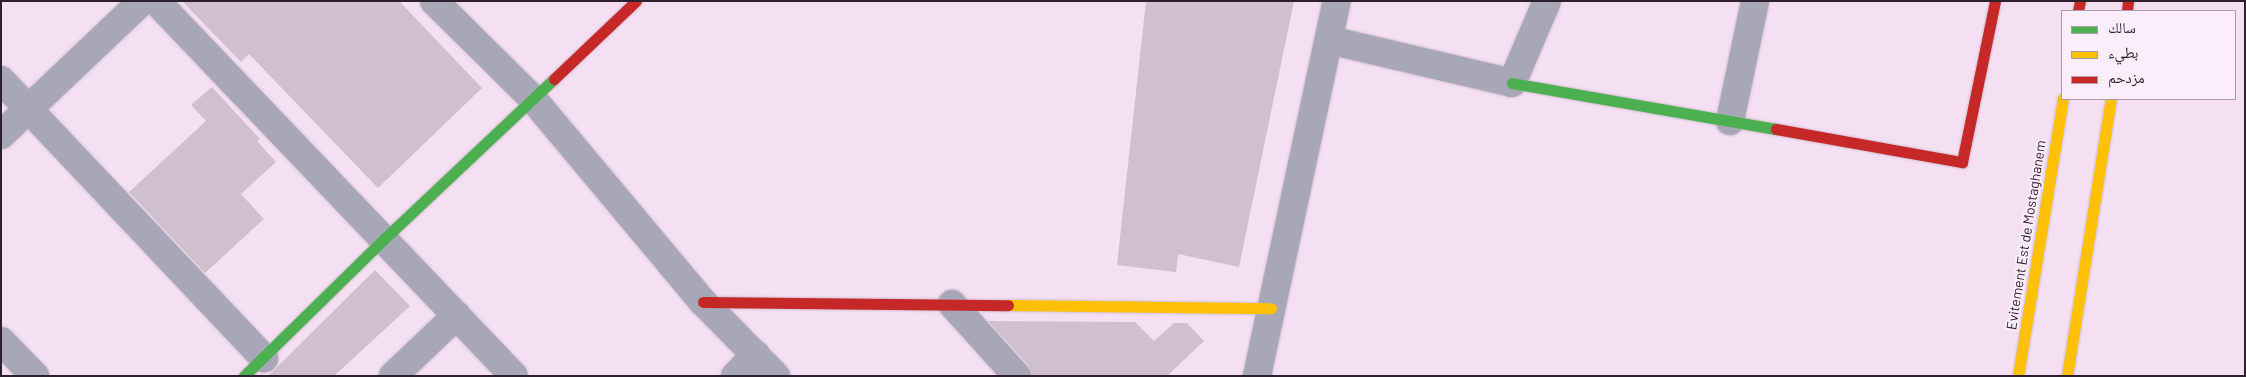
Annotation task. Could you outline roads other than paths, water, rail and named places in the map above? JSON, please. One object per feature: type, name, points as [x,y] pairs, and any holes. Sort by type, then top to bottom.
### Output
[{"type":"main road","points":[[244,376],[384,239],[636,1]]},
{"type":"main road","points":[[1512,83],[1962,162],[1995,1]]},
{"type":"main road","name":"Evitement Est de Mostaghanem","points":[[2018,376],[2063,100]]},
{"type":"main road","points":[[2067,376],[2111,100]]},
{"type":"main road","points":[[703,302],[1271,308]]},
{"type":"street","points":[[1,134],[142,1]]},
{"type":"street","points":[[156,1],[514,376]]},
{"type":"street","points":[[434,1],[533,99],[703,302],[776,376]]},
{"type":"street","points":[[1257,376],[1337,1]]},
{"type":"street","points":[[1328,40],[1512,83],[1547,1]]},
{"type":"street","points":[[1730,121],[1755,1]]},
{"type":"street","points":[[1,80],[264,358]]},
{"type":"street","points":[[952,304],[1017,376]]},
{"type":"street","points":[[393,376],[457,315]]},
{"type":"street","points":[[1,341],[34,376]]},
{"type":"street","points":[[735,376],[756,354]]}]
